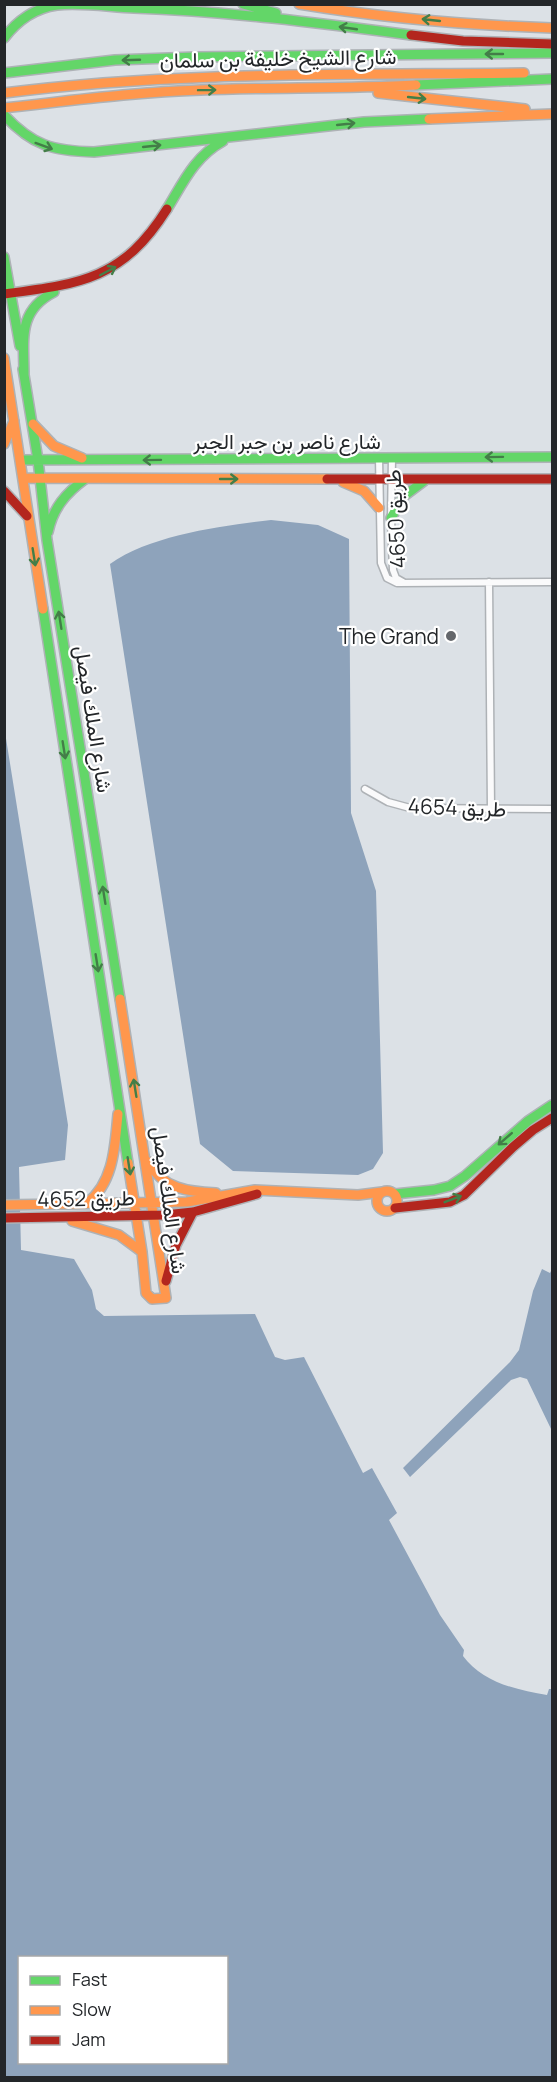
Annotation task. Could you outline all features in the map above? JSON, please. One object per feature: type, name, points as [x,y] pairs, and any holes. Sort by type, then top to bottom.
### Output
[{"type":"main road","points":[[243,4],[309,22]]},
{"type":"main road","name":"شارع الشيخ خليفة بن سلمان","points":[[299,4],[347,12],[474,24],[552,28]]},
{"type":"main road","points":[[4,38],[17,22],[29,14],[58,5],[169,9],[309,22],[463,41],[552,44]]},
{"type":"main road","name":"شارع الشيخ خليفة بن سلمان","points":[[4,73],[115,60],[196,57],[552,53]]},
{"type":"main road","name":"شارع الشيخ خليفة بن سلمان","points":[[4,93],[198,76],[552,73]]},
{"type":"main road","points":[[4,108],[120,95],[189,91],[338,89],[552,80]]},
{"type":"main road","points":[[338,89],[552,113]]},
{"type":"main road","points":[[4,115],[16,129],[34,142],[60,152],[94,152],[364,122],[552,113]]},
{"type":"main road","points":[[24,375],[25,322],[29,310],[42,296],[106,272],[132,254],[160,222],[199,158],[218,143],[240,136]]},
{"type":"main road","name":"شارع الملك فيصل","points":[[4,257],[8,293],[32,421],[47,540],[165,1289],[166,1298],[156,1300],[148,1297],[146,1293],[142,1252],[4,358]]},
{"type":"main road","points":[[8,293],[54,288],[79,282]]},
{"type":"main road","points":[[4,444],[15,419]]},
{"type":"main road","points":[[32,421],[50,444],[62,452],[90,461]]},
{"type":"main road","name":"شارع ناصر بن جبر الجبر","points":[[21,460],[552,457]]},
{"type":"main road","name":"شارع ناصر بن جبر الجبر","points":[[23,478],[552,479]]},
{"type":"main road","points":[[47,540],[49,525],[58,505],[85,478]]},
{"type":"main road","points":[[332,479],[364,489],[373,497],[379,508]]},
{"type":"main road","points":[[391,518],[404,494],[427,479]]},
{"type":"main road","points":[[4,491],[28,518]]},
{"type":"main road","points":[[85,1204],[94,1199],[99,1192],[109,1169],[114,1150],[119,1102]]},
{"type":"main road","points":[[358,1195],[390,1191],[395,1194],[450,1186],[465,1176],[528,1120],[552,1105]]},
{"type":"main road","points":[[382,1192],[377,1203],[384,1211],[450,1202],[464,1195],[513,1147],[552,1118]]},
{"type":"main road","points":[[144,1146],[151,1168],[158,1177],[172,1186],[188,1191],[230,1193]]},
{"type":"main road","name":"طريق 4652","points":[[4,1205],[187,1202],[255,1190],[358,1195]]},
{"type":"main road","name":"طريق 4652","points":[[4,1218],[64,1218],[193,1212],[274,1191]]},
{"type":"main road","points":[[395,1194],[398,1203],[395,1208]]},
{"type":"main road","points":[[358,1195],[377,1203]]},
{"type":"main road","points":[[165,1289],[174,1250],[193,1212]]},
{"type":"main road","points":[[64,1218],[121,1236],[142,1252]]},
{"type":"street","name":"طريق 4650","points":[[378,458],[382,569],[387,578],[403,583]]},
{"type":"street","name":"طريق 4650","points":[[392,458],[393,570],[396,578],[403,583]]},
{"type":"street","points":[[489,582],[491,809]]},
{"type":"street","points":[[403,583],[552,582]]},
{"type":"street","name":"طريق 4654","points":[[365,789],[380,799],[402,807],[552,809]]},
{"type":"water","points":[[271,520],[318,525],[349,539],[351,813],[376,891],[383,1153],[373,1169],[358,1175],[233,1171],[200,1144],[110,564],[146,546],[187,533]]},
{"type":"water","points":[[4,726],[68,1125],[65,1160],[19,1167],[21,1250],[74,1259],[92,1290],[96,1309],[104,1316],[255,1314],[275,1357],[285,1360],[304,1357],[363,1473],[372,1468],[397,1513],[389,1520],[440,1615],[464,1650],[463,1656],[480,1672],[500,1683],[547,1695],[549,1689],[552,1689],[552,2077],[5,2077]]},
{"type":"water","points":[[542,1269],[550,1273],[552,1269],[552,1431],[527,1379],[520,1377],[511,1380],[410,1477],[403,1468],[510,1362],[519,1350],[533,1291]]},
{"type":"traffic: fast","points":[[4,38],[15,26],[34,12],[57,5],[75,4],[238,15],[411,35]]},
{"type":"traffic: fast","points":[[243,4],[276,13]]},
{"type":"traffic: fast","points":[[4,73],[115,60],[196,57],[552,53]]},
{"type":"traffic: fast","points":[[416,85],[552,79]]},
{"type":"traffic: fast","points":[[4,115],[25,134],[44,145],[94,152],[364,122],[429,119]]},
{"type":"traffic: fast","points":[[167,209],[197,163],[213,147],[223,141]]},
{"type":"traffic: fast","points":[[4,257],[20,346]]},
{"type":"traffic: fast","points":[[24,375],[24,338],[28,317],[42,300],[54,292]]},
{"type":"traffic: fast","points":[[23,369],[38,460],[47,540],[120,999]]},
{"type":"traffic: fast","points":[[21,460],[552,457]]},
{"type":"traffic: fast","points":[[48,532],[61,502],[85,479]]},
{"type":"traffic: fast","points":[[391,518],[404,496],[424,481]]},
{"type":"traffic: fast","points":[[43,609],[128,1163]]},
{"type":"traffic: fast","points":[[395,1194],[450,1186],[465,1176],[528,1121],[552,1105]]},
{"type":"traffic: slow","points":[[299,4],[425,20],[552,28]]},
{"type":"traffic: slow","points":[[4,93],[133,81],[199,78],[329,74],[524,73]]},
{"type":"traffic: slow","points":[[4,108],[176,91],[416,85]]},
{"type":"traffic: slow","points":[[378,93],[525,109]]},
{"type":"traffic: slow","points":[[429,119],[552,114]]},
{"type":"traffic: slow","points":[[4,358],[43,609]]},
{"type":"traffic: slow","points":[[4,444],[14,421]]},
{"type":"traffic: slow","points":[[33,424],[54,446],[82,458]]},
{"type":"traffic: slow","points":[[23,478],[327,479]]},
{"type":"traffic: slow","points":[[343,482],[364,491],[379,508]]},
{"type":"traffic: slow","points":[[120,999],[166,1298],[152,1299],[146,1293],[128,1163]]},
{"type":"traffic: slow","points":[[87,1203],[103,1185],[112,1163],[118,1114]]},
{"type":"traffic: slow","points":[[149,1162],[161,1178],[177,1187],[196,1192],[216,1193]]},
{"type":"traffic: slow","points":[[4,1205],[187,1202],[255,1190],[358,1195],[382,1192]]},
{"type":"traffic: slow","points":[[383,1191],[391,1191],[397,1197],[397,1201],[397,1205],[391,1211],[383,1211],[377,1205],[377,1197],[383,1191]]},
{"type":"traffic: slow","points":[[72,1221],[119,1235],[142,1252]]},
{"type":"traffic: jam","points":[[411,35],[463,41],[552,44]]},
{"type":"traffic: jam","points":[[4,294],[56,286],[98,274],[134,250],[151,232],[167,209]]},
{"type":"traffic: jam","points":[[327,479],[552,479]]},
{"type":"traffic: jam","points":[[4,491],[27,516]]},
{"type":"traffic: jam","points":[[395,1208],[450,1202],[464,1195],[513,1147],[552,1118]]},
{"type":"traffic: jam","points":[[4,1218],[165,1215],[193,1212],[257,1194]]},
{"type":"traffic: jam","points":[[166,1281],[176,1245],[193,1212]]},
{"type":"place","name":"The Grand","points":[[451,636]]}]
